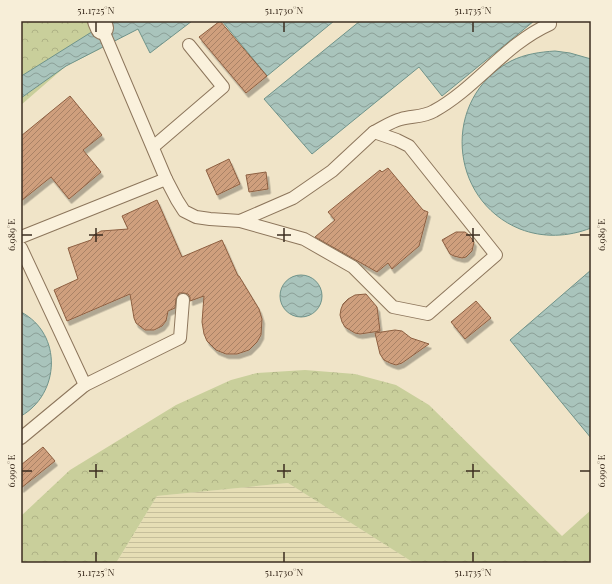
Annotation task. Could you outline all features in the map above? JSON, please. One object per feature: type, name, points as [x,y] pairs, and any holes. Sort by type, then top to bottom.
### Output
[{"type":"lane","points":[[240,221],[293,198],[332,171],[374,132],[399,119],[422,116],[432,112],[453,98],[536,30],[550,24]]},
{"type":"lane","points":[[103,31],[166,179],[184,211],[196,217],[240,221],[304,239],[353,267],[393,307],[428,314],[496,255],[409,146],[398,140],[374,132]]},
{"type":"lane","points":[[153,147],[223,87],[190,45]]},
{"type":"lane","points":[[21,237],[166,179]]},
{"type":"lane","points":[[21,248],[85,384]]},
{"type":"lane","points":[[21,438],[85,384],[180,338],[183,300]]},
{"type":"shaded area","points":[[288,483],[414,563],[116,563],[157,496]]},
{"type":"green space","points":[[21,21],[89,21],[100,49],[66,66],[21,105]]},
{"type":"green space","points":[[305,370],[355,374],[396,385],[429,405],[562,536],[591,510],[591,563],[414,563],[288,483],[157,496],[116,563],[21,563],[21,516],[70,470],[176,405],[231,380],[257,373]]},
{"type":"water","points":[[116,21],[192,21],[150,53],[138,29],[66,66],[21,98],[21,76],[90,33]]},
{"type":"water","points":[[222,21],[334,21],[267,76]]},
{"type":"water","points":[[360,21],[534,21],[442,96],[419,67],[312,154],[264,99]]},
{"type":"water","points":[[555,51],[570,53],[591,59],[591,228],[564,235],[547,235],[529,232],[520,229],[496,215],[478,196],[467,173],[462,148],[464,123],[473,99],[488,78],[511,61],[533,54]]},
{"type":"water","points":[[591,270],[591,438],[510,340]]},
{"type":"water","points":[[297,275],[305,275],[313,278],[319,284],[322,296],[319,308],[313,314],[305,317],[297,317],[289,314],[283,308],[280,300],[280,292],[283,284],[289,278]]},
{"type":"water","points":[[21,312],[35,322],[44,334],[50,349],[51,364],[49,379],[43,394],[34,406],[21,416]]},
{"type":"building","points":[[220,21],[267,76],[246,93],[199,37]]},
{"type":"building","points":[[70,96],[102,135],[83,150],[101,172],[69,199],[51,177],[21,201],[21,136]]},
{"type":"building","points":[[229,159],[240,184],[217,195],[206,170]]},
{"type":"building","points":[[388,168],[423,210],[428,212],[419,246],[392,269],[388,263],[377,272],[315,237],[335,220],[328,212],[380,170],[382,172]]},
{"type":"building","points":[[266,172],[268,189],[249,192],[246,175]]},
{"type":"building","points":[[157,200],[182,257],[222,240],[238,276],[259,309],[262,319],[261,335],[257,342],[249,350],[237,354],[226,354],[216,350],[207,341],[202,322],[204,296],[190,301],[188,294],[179,293],[176,299],[175,308],[168,311],[166,321],[162,326],[154,330],[145,330],[136,323],[130,294],[67,321],[54,290],[78,279],[68,248],[91,240],[94,235],[101,231],[128,229],[122,216]]},
{"type":"building","points":[[456,232],[465,232],[474,242],[472,251],[466,257],[462,258],[450,254],[442,240]]},
{"type":"building","points":[[366,294],[377,307],[380,331],[360,334],[355,333],[345,327],[342,322],[340,315],[341,309],[343,304],[348,299],[355,295]]},
{"type":"building","points":[[476,301],[491,318],[465,339],[451,322]]},
{"type":"building","points":[[395,330],[402,331],[411,338],[429,344],[402,363],[396,365],[390,363],[384,360],[380,354],[375,333]]},
{"type":"building","points":[[43,447],[55,461],[21,488],[21,465]]}]
